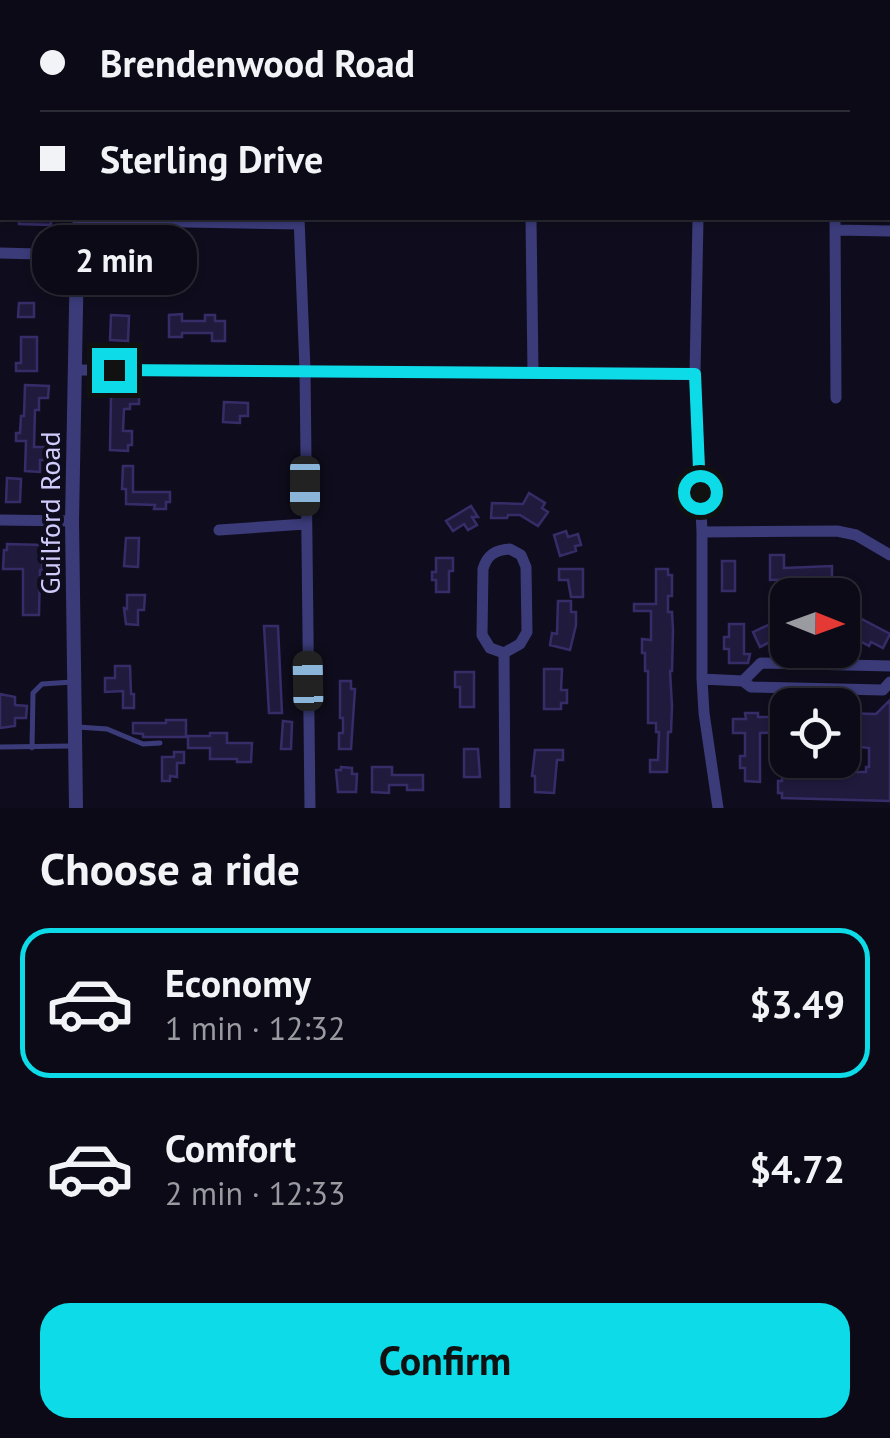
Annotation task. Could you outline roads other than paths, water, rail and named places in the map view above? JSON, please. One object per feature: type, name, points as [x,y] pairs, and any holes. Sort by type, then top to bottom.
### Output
[{"type":"street","name":"Guilford Road","points":[[76,808],[72,521],[80,220]]},
{"type":"street","points":[[190,220],[299,221],[305,370],[310,808]]},
{"type":"street","points":[[531,220],[533,372]]},
{"type":"street","points":[[698,220],[695,374],[702,532],[702,680],[718,808]]},
{"type":"street","points":[[836,398],[836,224],[890,231]]},
{"type":"street","points":[[0,253],[76,255]]},
{"type":"street","points":[[76,370],[695,374]]},
{"type":"street","points":[[0,520],[72,521]]},
{"type":"street","points":[[219,530],[306,524]]},
{"type":"street","points":[[702,532],[837,531],[856,535],[890,555]]},
{"type":"street","points":[[510,549],[520,554],[526,567],[527,632],[520,644],[504,654],[490,648],[482,635],[483,568],[493,552],[510,549]]},
{"type":"street","points":[[504,654],[505,808]]},
{"type":"street","points":[[743,681],[761,663],[890,666]]},
{"type":"street","points":[[702,680],[743,681],[751,687],[882,690],[890,682]]},
{"type":"lane","points":[[32,748],[33,693],[42,684],[75,682]]},
{"type":"lane","points":[[75,727],[108,729],[143,744],[160,743]]},
{"type":"lane","points":[[0,746],[75,746]]}]
